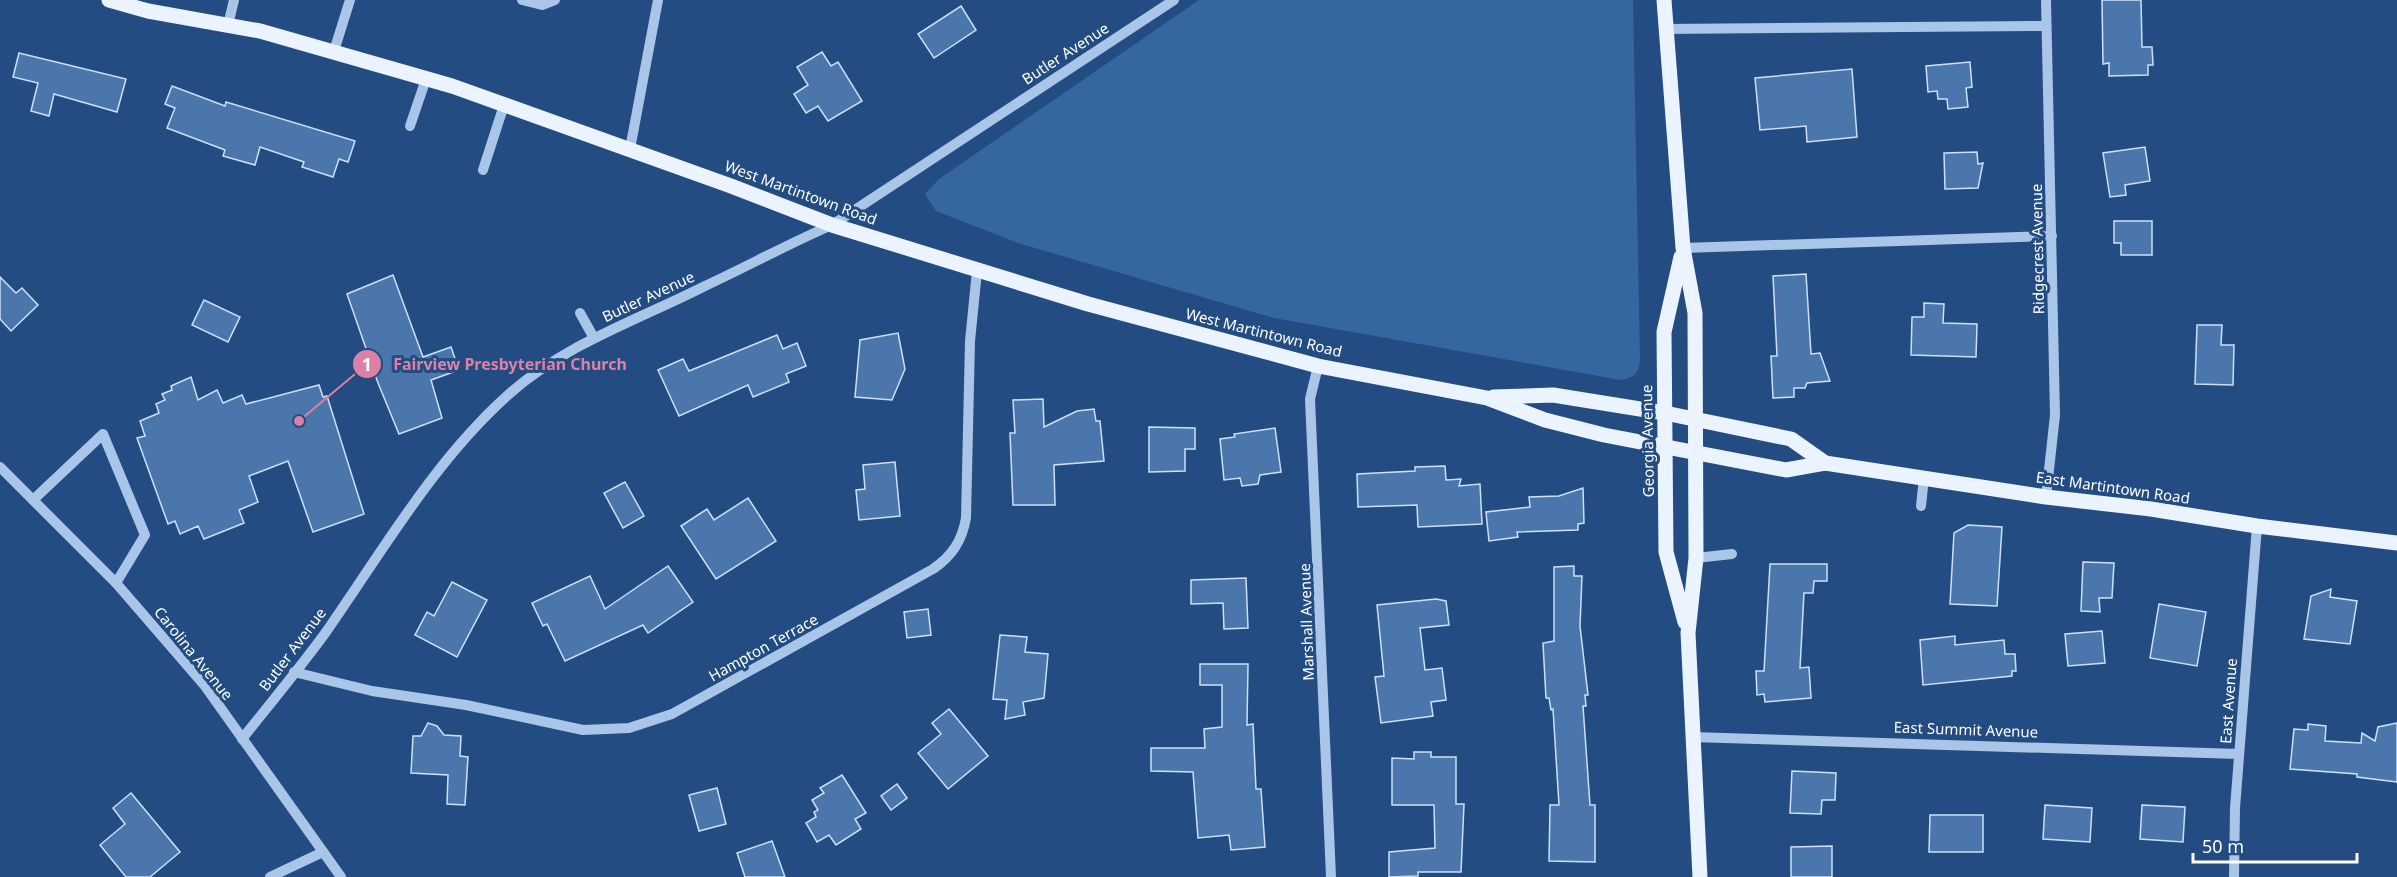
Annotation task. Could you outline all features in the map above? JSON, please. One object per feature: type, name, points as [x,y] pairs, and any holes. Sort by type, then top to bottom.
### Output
[{"type":"main road","name":"West Martintown Road","points":[[109,0],[148,11],[228,25],[334,51],[426,78],[630,149],[832,225],[977,271],[1318,366],[1487,398],[1545,420],[1666,447]]},
{"type":"main road","name":"Georgia Avenue","points":[[1664,0],[1683,248],[1695,313],[1696,558],[1688,633],[1700,877]]},
{"type":"main road","name":"Georgia Avenue","points":[[1683,248],[1664,332],[1666,552],[1688,633]]},
{"type":"main road","name":"West Martintown Road","points":[[1487,398],[1553,395],[1695,420]]},
{"type":"main road","name":"East Martintown Road","points":[[1695,420],[1791,439],[1825,463]]},
{"type":"main road","name":"East Martintown Road","points":[[1666,447],[1786,470],[1825,463],[2046,497],[2397,543]]},
{"type":"street","points":[[228,25],[234,0]]},
{"type":"street","points":[[334,51],[350,0]]},
{"type":"street","points":[[522,0],[542,5],[555,0]]},
{"type":"street","points":[[630,149],[658,0]]},
{"type":"street","name":"Butler Avenue","points":[[242,740],[325,633],[392,534],[478,424],[537,372],[594,338],[705,287],[772,251],[832,225],[1174,0]]},
{"type":"street","name":"Ridgecrest Avenue","points":[[2046,0],[2055,416],[2046,497]]},
{"type":"street","points":[[1665,29],[2046,26]]},
{"type":"street","points":[[410,126],[426,78]]},
{"type":"street","points":[[483,170],[504,105]]},
{"type":"street","points":[[1683,248],[2052,236]]},
{"type":"street","name":"Hampton Terrace","points":[[294,672],[372,691],[466,705],[584,730],[629,728],[672,714],[933,569],[951,555],[964,531],[966,518],[970,341],[977,271]]},
{"type":"street","points":[[580,313],[594,338]]},
{"type":"street","name":"Marshall Avenue","points":[[1318,366],[1310,399],[1331,877]]},
{"type":"street","points":[[33,500],[103,434],[145,535],[116,583]]},
{"type":"street","name":"Carolina Avenue","points":[[0,467],[116,583],[205,686],[341,877]]},
{"type":"street","points":[[1921,506],[1924,477]]},
{"type":"street","name":"East Avenue","points":[[2234,877],[2239,754],[2257,526]]},
{"type":"street","points":[[1696,558],[1732,554]]},
{"type":"street","name":"East Summit Avenue","points":[[1692,737],[2239,754]]},
{"type":"street","points":[[270,877],[323,852]]},
{"type":"shaded area","points":[[1199,0],[1633,0],[1640,359],[1639,368],[1635,374],[1621,380],[1274,318],[1018,243],[936,211],[925,194],[939,179]]},
{"type":"building","points":[[2102,0],[2141,0],[2142,47],[2152,47],[2153,65],[2148,65],[2148,75],[2109,76],[2109,63],[2103,64]]},
{"type":"building","points":[[961,6],[976,30],[934,58],[918,34]]},
{"type":"building","points":[[822,52],[831,66],[838,62],[862,101],[828,121],[818,106],[806,113],[794,94],[808,85],[797,67]]},
{"type":"building","points":[[19,53],[126,79],[117,112],[54,94],[49,116],[31,111],[38,83],[13,77]]},
{"type":"building","points":[[1970,62],[1972,87],[1966,88],[1968,107],[1948,109],[1947,99],[1938,99],[1937,91],[1928,92],[1926,66]]},
{"type":"building","points":[[1852,69],[1857,137],[1807,142],[1806,126],[1760,130],[1755,78]]},
{"type":"building","points":[[172,86],[225,106],[226,102],[355,141],[348,162],[339,159],[333,177],[302,167],[304,162],[260,147],[255,165],[223,156],[225,150],[167,128],[175,108],[165,104]]},
{"type":"building","points":[[2145,147],[2150,181],[2125,185],[2126,195],[2110,197],[2103,153]]},
{"type":"building","points":[[1977,152],[1978,164],[1983,163],[1978,188],[1945,189],[1944,153]]},
{"type":"building","points":[[2114,221],[2152,221],[2152,255],[2121,255],[2121,243],[2114,243]]},
{"type":"building","points":[[1806,274],[1811,354],[1820,353],[1830,381],[1807,383],[1805,388],[1794,388],[1794,397],[1773,398],[1771,356],[1777,356],[1773,276]]},
{"type":"building","points":[[393,275],[423,357],[451,347],[459,370],[431,380],[442,418],[399,434],[378,383],[347,294]]},
{"type":"building","points":[[0,277],[16,293],[22,288],[38,305],[11,331],[0,319]]},
{"type":"building","points":[[204,300],[240,317],[228,342],[192,325]]},
{"type":"building","points":[[1924,303],[1944,304],[1943,323],[1977,324],[1976,357],[1911,355],[1912,317],[1924,317]]},
{"type":"building","points":[[2197,325],[2222,325],[2221,345],[2234,345],[2233,385],[2195,384]]},
{"type":"building","points":[[898,333],[905,369],[892,400],[855,397],[860,340]]},
{"type":"building","points":[[777,335],[783,349],[797,343],[806,366],[786,374],[789,382],[753,397],[748,385],[679,416],[658,370],[683,359],[689,371]]},
{"type":"building","points":[[191,377],[198,400],[217,390],[223,403],[242,395],[246,404],[319,385],[323,397],[327,396],[364,514],[313,532],[288,461],[249,476],[258,502],[239,510],[244,523],[204,539],[198,526],[180,534],[175,521],[168,524],[137,438],[145,436],[140,421],[159,413],[156,404],[165,400],[162,394],[172,390],[171,386]]},
{"type":"building","points":[[1043,399],[1044,427],[1077,411],[1094,409],[1096,421],[1100,421],[1104,461],[1054,465],[1055,505],[1013,505],[1010,433],[1015,433],[1013,400]]},
{"type":"building","points":[[1149,427],[1195,428],[1195,449],[1185,449],[1185,471],[1149,472]]},
{"type":"building","points":[[1275,428],[1281,472],[1260,475],[1258,484],[1242,486],[1240,478],[1224,480],[1220,439],[1235,437],[1234,434]]},
{"type":"building","points":[[895,462],[900,516],[859,520],[856,490],[865,489],[863,465]]},
{"type":"building","points":[[1445,466],[1446,480],[1461,479],[1459,486],[1480,484],[1482,524],[1418,527],[1417,505],[1358,507],[1357,474],[1415,471],[1415,467]]},
{"type":"building","points":[[625,482],[644,516],[623,528],[604,493]]},
{"type":"building","points":[[1583,488],[1584,523],[1578,524],[1578,530],[1517,532],[1518,537],[1489,541],[1486,512],[1530,507],[1529,497],[1559,496]]},
{"type":"building","points":[[748,498],[776,541],[716,579],[681,526],[707,509],[714,520]]},
{"type":"building","points":[[1968,525],[2002,527],[1997,606],[1950,604],[1954,533]]},
{"type":"building","points":[[2083,562],[2114,563],[2112,598],[2099,598],[2100,612],[2081,611]]},
{"type":"building","points":[[1770,564],[1827,564],[1827,581],[1814,581],[1813,593],[1804,593],[1800,668],[1809,667],[1811,698],[1765,702],[1764,694],[1757,695],[1756,671],[1764,671]]},
{"type":"building","points":[[668,566],[693,602],[648,633],[643,625],[565,661],[547,624],[543,626],[532,603],[590,576],[605,609]]},
{"type":"building","points":[[1574,566],[1574,576],[1582,576],[1580,626],[1588,695],[1585,695],[1586,706],[1583,706],[1590,805],[1595,805],[1595,862],[1549,861],[1550,805],[1559,805],[1553,709],[1551,710],[1549,698],[1546,698],[1543,643],[1554,641],[1554,567]]},
{"type":"building","points":[[1246,578],[1248,628],[1224,629],[1223,603],[1191,604],[1191,580]]},
{"type":"building","points":[[452,582],[487,600],[457,657],[415,635],[427,612],[434,616]]},
{"type":"building","points":[[2331,589],[2330,597],[2357,601],[2350,644],[2304,639],[2311,596]]},
{"type":"building","points":[[1436,599],[1446,601],[1449,625],[1420,628],[1425,670],[1442,668],[1446,700],[1431,702],[1433,716],[1381,723],[1375,677],[1384,676],[1377,605]]},
{"type":"building","points":[[2159,604],[2206,612],[2197,666],[2150,658]]},
{"type":"building","points":[[928,609],[931,635],[907,638],[904,612]]},
{"type":"building","points":[[2102,631],[2105,663],[2068,666],[2065,634]]},
{"type":"building","points":[[1000,635],[1027,637],[1025,652],[1048,654],[1044,698],[1023,702],[1025,715],[1005,719],[1007,700],[993,699]]},
{"type":"building","points":[[1955,636],[1955,645],[2004,640],[2005,654],[2015,654],[2016,671],[2012,671],[2012,676],[1923,685],[1920,640]]},
{"type":"building","points":[[1200,664],[1248,664],[1247,725],[1253,724],[1256,789],[1261,789],[1265,847],[1231,850],[1229,835],[1198,838],[1193,772],[1151,771],[1151,748],[1205,748],[1204,729],[1222,727],[1222,685],[1200,685]]},
{"type":"building","points":[[949,709],[988,756],[948,789],[918,753],[941,734],[932,723]]},
{"type":"building","points":[[428,723],[437,726],[444,735],[461,736],[460,756],[468,757],[465,805],[447,804],[448,775],[411,773],[413,736],[421,736]]},
{"type":"building","points":[[2397,723],[2397,782],[2357,777],[2357,774],[2290,769],[2294,729],[2308,730],[2308,724],[2326,726],[2325,741],[2361,743],[2362,733],[2375,741],[2378,727]]},
{"type":"building","points":[[1414,752],[1431,752],[1431,757],[1456,757],[1456,804],[1464,804],[1461,872],[1418,872],[1418,876],[1389,877],[1389,852],[1435,848],[1434,805],[1392,805],[1392,758],[1414,759]]},
{"type":"building","points":[[1792,771],[1836,773],[1835,800],[1822,800],[1821,814],[1790,813]]},
{"type":"building","points":[[842,775],[866,813],[855,819],[861,829],[836,845],[829,835],[817,842],[806,823],[816,817],[814,812],[818,810],[812,800],[824,793],[820,788]]},
{"type":"building","points":[[897,784],[907,798],[891,810],[881,796]]},
{"type":"building","points":[[717,788],[726,824],[699,831],[689,795]]},
{"type":"building","points":[[131,793],[180,852],[150,877],[126,877],[100,845],[125,824],[113,808]]},
{"type":"building","points":[[2045,805],[2092,808],[2090,842],[2043,839]]},
{"type":"building","points":[[2142,805],[2185,807],[2183,842],[2140,839]]},
{"type":"building","points":[[1930,815],[1983,815],[1983,852],[1929,852]]},
{"type":"building","points":[[772,841],[785,877],[745,877],[737,853]]},
{"type":"building","points":[[1832,846],[1832,877],[1791,877],[1791,847]]},
{"type":"place","name":"Fairview Presbyterian Church","points":[[299,421]]}]
